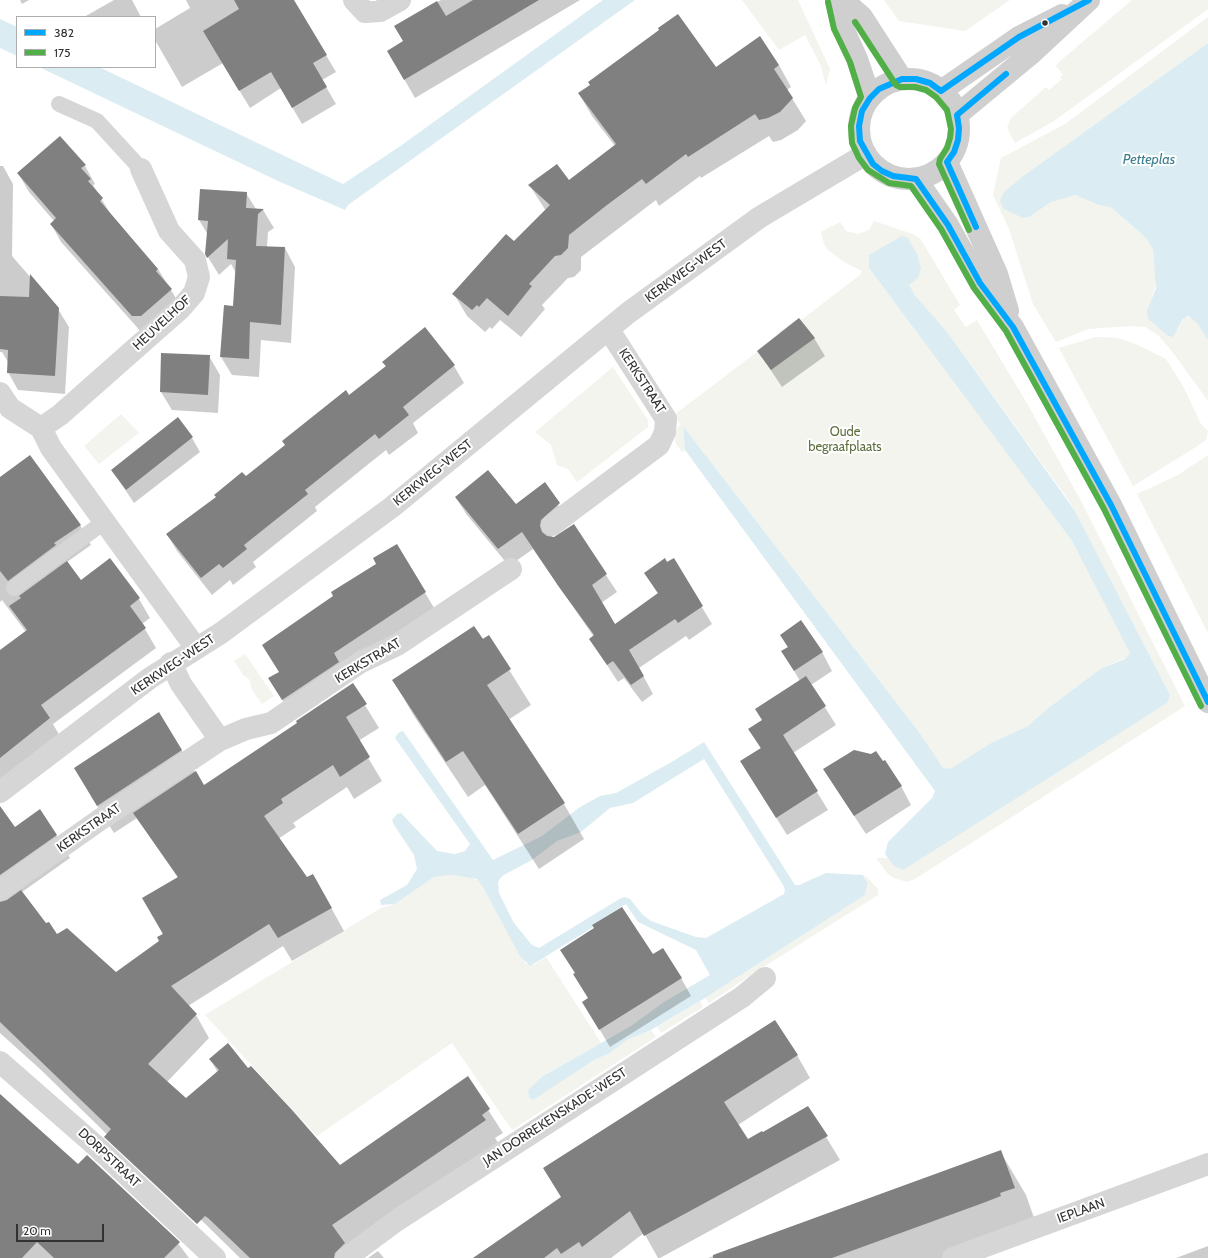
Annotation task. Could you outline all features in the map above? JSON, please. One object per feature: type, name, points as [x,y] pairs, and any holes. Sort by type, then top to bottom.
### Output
[{"type":"main road","points":[[836,0],[842,26],[857,59],[870,98]]},
{"type":"main road","points":[[843,0],[862,17],[902,79]]},
{"type":"main road","points":[[942,91],[1019,37],[1086,2]]},
{"type":"main road","points":[[957,115],[1032,53],[1086,2]]},
{"type":"main road","points":[[902,79],[916,79],[930,83],[942,91],[954,106],[959,128],[958,140],[954,152],[947,162],[927,176],[916,179],[893,176],[873,164],[866,154],[860,140],[859,126],[862,111],[870,98],[879,89],[902,79]]},
{"type":"main road","points":[[947,162],[996,274],[1013,327]]},
{"type":"main road","points":[[916,179],[948,225],[980,283],[1013,327],[1111,505],[1208,702]]},
{"type":"street","points":[[359,6],[380,11],[400,0]]},
{"type":"street","name":"KERKWEG-WEST","points":[[0,792],[171,663],[221,633],[392,507],[628,313],[760,217],[866,154]]},
{"type":"street","name":"HEUVELHOF","points":[[41,428],[60,415],[180,309],[194,293],[199,278],[195,260],[169,231],[141,170]]},
{"type":"street","name":"KERKSTRAAT","points":[[552,525],[659,445],[665,432],[666,419],[608,330]]},
{"type":"street","points":[[3,405],[41,428],[51,448],[196,648]]},
{"type":"street","name":"KERKSTRAAT","points":[[0,890],[101,819],[220,740],[246,729],[272,723],[361,662],[397,645],[511,569]]},
{"type":"street","points":[[171,663],[181,684],[220,740]]},
{"type":"street","name":"JAN DORREKENSKADE-WEST","points":[[346,1258],[396,1221],[742,997],[765,978]]},
{"type":"street","name":"DORPSTRAAT","points":[[0,1062],[96,1146],[215,1258]]},
{"type":"street","name":"IEPLAAN","points":[[953,1258],[1208,1164]]},
{"type":"lane","points":[[59,104],[97,121],[141,170]]},
{"type":"lane","points":[[14,588],[104,522]]},
{"type":"green space","points":[[742,0],[798,0],[830,69],[826,85],[821,66],[805,35],[779,50]]},
{"type":"green space","points":[[884,0],[1010,0],[965,31],[899,21]]},
{"type":"green space","points":[[1132,0],[1208,0],[1208,9],[1054,121],[1015,143],[1007,128],[1011,118],[1046,87],[1049,90],[1062,79],[1060,77],[1063,75],[1056,66],[1059,62]]},
{"type":"green space","points":[[1208,17],[1208,43],[1026,174],[1022,218],[1029,217],[1051,202],[1066,197],[1080,195],[1099,205],[1112,208],[1146,238],[1153,250],[1156,284],[1152,297],[1151,322],[1170,337],[1178,329],[1185,317],[1191,318],[1197,323],[1208,340],[1208,401],[1174,354],[1158,335],[1145,327],[1130,326],[1088,329],[1056,342],[1033,304],[1009,229],[993,195],[1001,158],[1065,124]]},
{"type":"green space","name":"Oude begraafplaats","points":[[874,221],[913,234],[920,238],[960,305],[954,310],[966,327],[977,320],[1028,405],[1080,499],[1185,706],[915,879],[907,882],[894,878],[888,874],[876,858],[888,858],[893,865],[1167,703],[1170,695],[1067,498],[948,333],[914,294],[908,285],[918,278],[875,251],[870,255],[869,268],[1072,541],[1130,652],[1128,657],[1106,666],[1047,709],[1028,726],[991,743],[950,769],[945,769],[940,766],[919,732],[683,426],[685,450],[682,452],[676,444],[674,435],[680,424],[674,415],[780,334],[779,332],[799,318],[801,320],[860,275],[862,271],[844,262],[828,250],[824,244],[821,232],[840,222],[846,231],[858,234],[869,230]]},
{"type":"green space","points":[[1096,337],[1117,338],[1136,344],[1166,359],[1183,386],[1201,424],[1208,431],[1206,440],[1133,486],[1059,348]]},
{"type":"green space","points":[[613,367],[648,420],[648,427],[577,482],[568,469],[557,465],[551,445],[535,432]]},
{"type":"green space","points":[[121,414],[139,433],[99,464],[84,446]]},
{"type":"green space","points":[[1208,455],[1208,633],[1137,494],[1178,475]]},
{"type":"green space","points":[[245,654],[274,696],[262,704],[251,688],[250,680],[244,676],[234,661]]},
{"type":"green space","points":[[864,874],[878,889],[878,895],[709,1003],[705,998],[865,895],[868,883]]},
{"type":"green space","points":[[452,875],[469,877],[480,881],[526,964],[533,965],[546,957],[601,1043],[543,1076],[533,1100],[594,1060],[610,1053],[627,1040],[651,1030],[656,1037],[512,1130],[452,1043],[317,1136],[205,1015],[381,908],[395,904],[434,877]]},
{"type":"green space","points":[[700,1001],[703,1007],[661,1033],[657,1027]]},
{"type":"water","points":[[603,0],[635,0],[348,205],[345,210],[278,181],[41,68],[101,68],[343,184],[399,147]]},
{"type":"water","points":[[0,19],[16,27],[16,56],[0,48]]},
{"type":"water","name":"Petteplas","points":[[1208,43],[1208,340],[1197,323],[1188,316],[1183,319],[1173,337],[1168,336],[1148,319],[1147,311],[1156,288],[1153,250],[1146,238],[1112,208],[1099,205],[1076,195],[1051,202],[1029,217],[1023,218],[1004,209],[1000,201],[1004,192],[1026,174]]},
{"type":"water","points":[[902,236],[907,237],[917,254],[921,268],[918,278],[909,285],[914,294],[948,333],[1075,511],[1170,695],[1167,703],[903,870],[893,865],[885,854],[888,842],[932,798],[935,791],[685,450],[683,426],[919,732],[943,768],[950,769],[991,743],[1028,726],[1047,709],[1102,668],[1125,659],[1130,653],[1072,541],[869,268],[869,255]]},
{"type":"water","points":[[403,731],[493,860],[542,836],[580,807],[600,796],[616,793],[704,742],[795,885],[799,885],[826,873],[863,875],[868,883],[865,895],[705,998],[651,1030],[627,1040],[610,1053],[594,1060],[533,1100],[529,1097],[528,1090],[543,1076],[631,1026],[664,1002],[710,975],[696,950],[638,922],[626,904],[592,925],[593,927],[530,966],[520,956],[483,887],[477,879],[452,875],[434,877],[395,904],[381,905],[380,900],[407,885],[417,869],[414,855],[392,820],[397,814],[401,813],[437,851],[455,854],[465,851],[470,844],[395,738],[398,733]],"holes":[[[704,759],[785,890],[784,894],[706,938],[696,937],[651,921],[642,914],[630,899],[625,897],[539,948],[532,945],[514,923],[499,893],[498,882],[502,876],[532,860],[557,841],[581,832],[610,808],[633,803]]]},
{"type":"building","points":[[234,0],[294,0],[327,55],[313,63],[327,87],[292,108],[271,72],[239,91],[203,31],[239,9]]},
{"type":"building","points":[[473,0],[539,0],[404,80],[387,51],[403,41],[394,26],[437,1],[446,16]]},
{"type":"building","points":[[678,14],[716,67],[760,36],[779,65],[774,69],[793,98],[780,112],[768,118],[759,120],[755,114],[688,157],[686,154],[646,184],[642,179],[607,205],[569,235],[568,248],[561,255],[555,256],[529,284],[532,286],[508,316],[487,298],[479,307],[477,305],[472,310],[452,294],[506,234],[514,241],[550,205],[528,185],[557,164],[569,180],[616,144],[578,93],[590,85],[588,82],[659,30],[658,28]]},
{"type":"building","points":[[60,136],[86,165],[81,168],[91,179],[88,181],[103,198],[100,201],[158,269],[156,271],[172,289],[141,316],[132,316],[50,224],[56,218],[17,173]]},
{"type":"building","points":[[200,189],[247,192],[246,208],[264,209],[258,214],[256,246],[285,247],[281,325],[250,322],[249,359],[220,357],[224,305],[233,306],[236,260],[227,259],[228,239],[207,258],[205,254],[208,221],[198,220]]},
{"type":"building","points":[[30,274],[59,308],[55,376],[7,373],[8,350],[0,349],[0,296],[29,297]]},
{"type":"building","points":[[799,318],[815,338],[771,370],[757,351]]},
{"type":"building","points":[[425,327],[455,365],[403,407],[409,415],[379,439],[375,434],[305,490],[308,494],[244,545],[247,549],[223,568],[219,564],[201,578],[166,534],[216,497],[214,495],[242,472],[246,476],[285,445],[282,441],[346,390],[349,395],[386,366],[382,362]]},
{"type":"building","points":[[161,353],[210,355],[208,395],[160,392]]},
{"type":"building","points":[[178,417],[193,437],[126,490],[111,470]]},
{"type":"building","points":[[30,455],[81,525],[54,543],[56,545],[8,581],[0,571],[0,477]]},
{"type":"building","points":[[488,470],[516,504],[545,482],[560,503],[541,520],[540,526],[542,532],[547,536],[554,537],[574,524],[607,574],[592,585],[615,624],[658,593],[644,573],[665,558],[667,562],[674,558],[703,606],[678,623],[675,619],[629,650],[644,676],[631,685],[613,661],[607,665],[589,639],[594,635],[522,532],[498,549],[455,497]]},
{"type":"building","points":[[397,544],[426,592],[334,653],[339,662],[282,700],[268,678],[279,672],[262,645],[333,596],[331,592],[376,564],[373,558]]},
{"type":"building","points":[[110,558],[140,598],[130,606],[146,628],[41,705],[50,718],[0,758],[0,650],[27,630],[9,606],[21,598],[19,596],[67,561],[81,580]]},
{"type":"building","points":[[801,620],[823,652],[794,671],[781,651],[788,647],[780,635]]},
{"type":"building","points":[[474,626],[483,639],[489,635],[511,669],[487,685],[565,803],[518,834],[463,751],[446,762],[392,680]]},
{"type":"building","points":[[806,676],[826,706],[783,735],[818,791],[776,818],[740,761],[761,748],[748,729],[762,720],[755,709]]},
{"type":"building","points":[[353,683],[367,704],[346,717],[370,757],[340,777],[333,765],[281,799],[283,803],[264,816],[307,877],[313,874],[332,908],[278,938],[269,924],[171,986],[197,1014],[148,1064],[186,1098],[219,1070],[209,1059],[228,1043],[248,1068],[251,1066],[340,1165],[468,1076],[490,1109],[482,1115],[486,1120],[332,1225],[345,1243],[335,1253],[334,1258],[250,1258],[205,1216],[197,1224],[104,1137],[111,1129],[0,1022],[0,902],[7,900],[21,890],[46,923],[49,922],[57,934],[67,928],[116,972],[159,941],[157,937],[163,934],[142,898],[178,877],[133,813],[196,771],[204,785],[297,723],[296,721]]},
{"type":"building","points":[[159,712],[182,750],[97,806],[74,768]]},
{"type":"building","points":[[854,750],[871,754],[876,751],[883,761],[885,760],[902,786],[854,816],[823,769]]},
{"type":"building","points":[[0,806],[15,827],[40,809],[57,835],[0,875]]},
{"type":"building","points":[[622,907],[653,954],[663,948],[682,978],[599,1030],[582,1002],[588,998],[573,974],[575,973],[560,950],[594,928],[592,925]]},
{"type":"building","points":[[775,1020],[798,1055],[724,1102],[748,1139],[808,1106],[828,1136],[644,1236],[630,1211],[582,1247],[579,1242],[561,1254],[557,1248],[544,1258],[473,1258],[561,1197],[543,1168]]},
{"type":"building","points":[[0,1094],[78,1164],[87,1155],[180,1242],[164,1258],[54,1258],[37,1242],[22,1258],[0,1258]]},
{"type":"building","points":[[1001,1150],[1015,1188],[1000,1193],[1001,1196],[983,1203],[832,1258],[713,1258],[713,1255]]},
{"type":"transit line","name":"382","points":[[1089,0],[1019,37],[941,91],[930,83],[916,79],[902,79],[879,89],[870,98],[862,111],[859,126],[860,141],[873,164],[882,171],[893,176],[916,179],[948,225],[980,283],[1013,327],[1111,505],[1208,702]]},
{"type":"transit line","name":"175","points":[[828,2],[834,29],[850,62],[861,97],[855,108],[851,126],[852,143],[859,158],[868,170],[889,183],[911,186],[941,229],[974,288],[1006,331],[1104,509],[1201,706]]},
{"type":"transit line","name":"175","points":[[855,22],[896,85],[900,87],[915,87],[926,90],[936,97],[947,110],[951,129],[950,138],[939,164],[969,230]]},
{"type":"transit line","name":"382","points":[[976,227],[947,162],[954,152],[958,140],[959,128],[957,115],[1006,74]]}]
